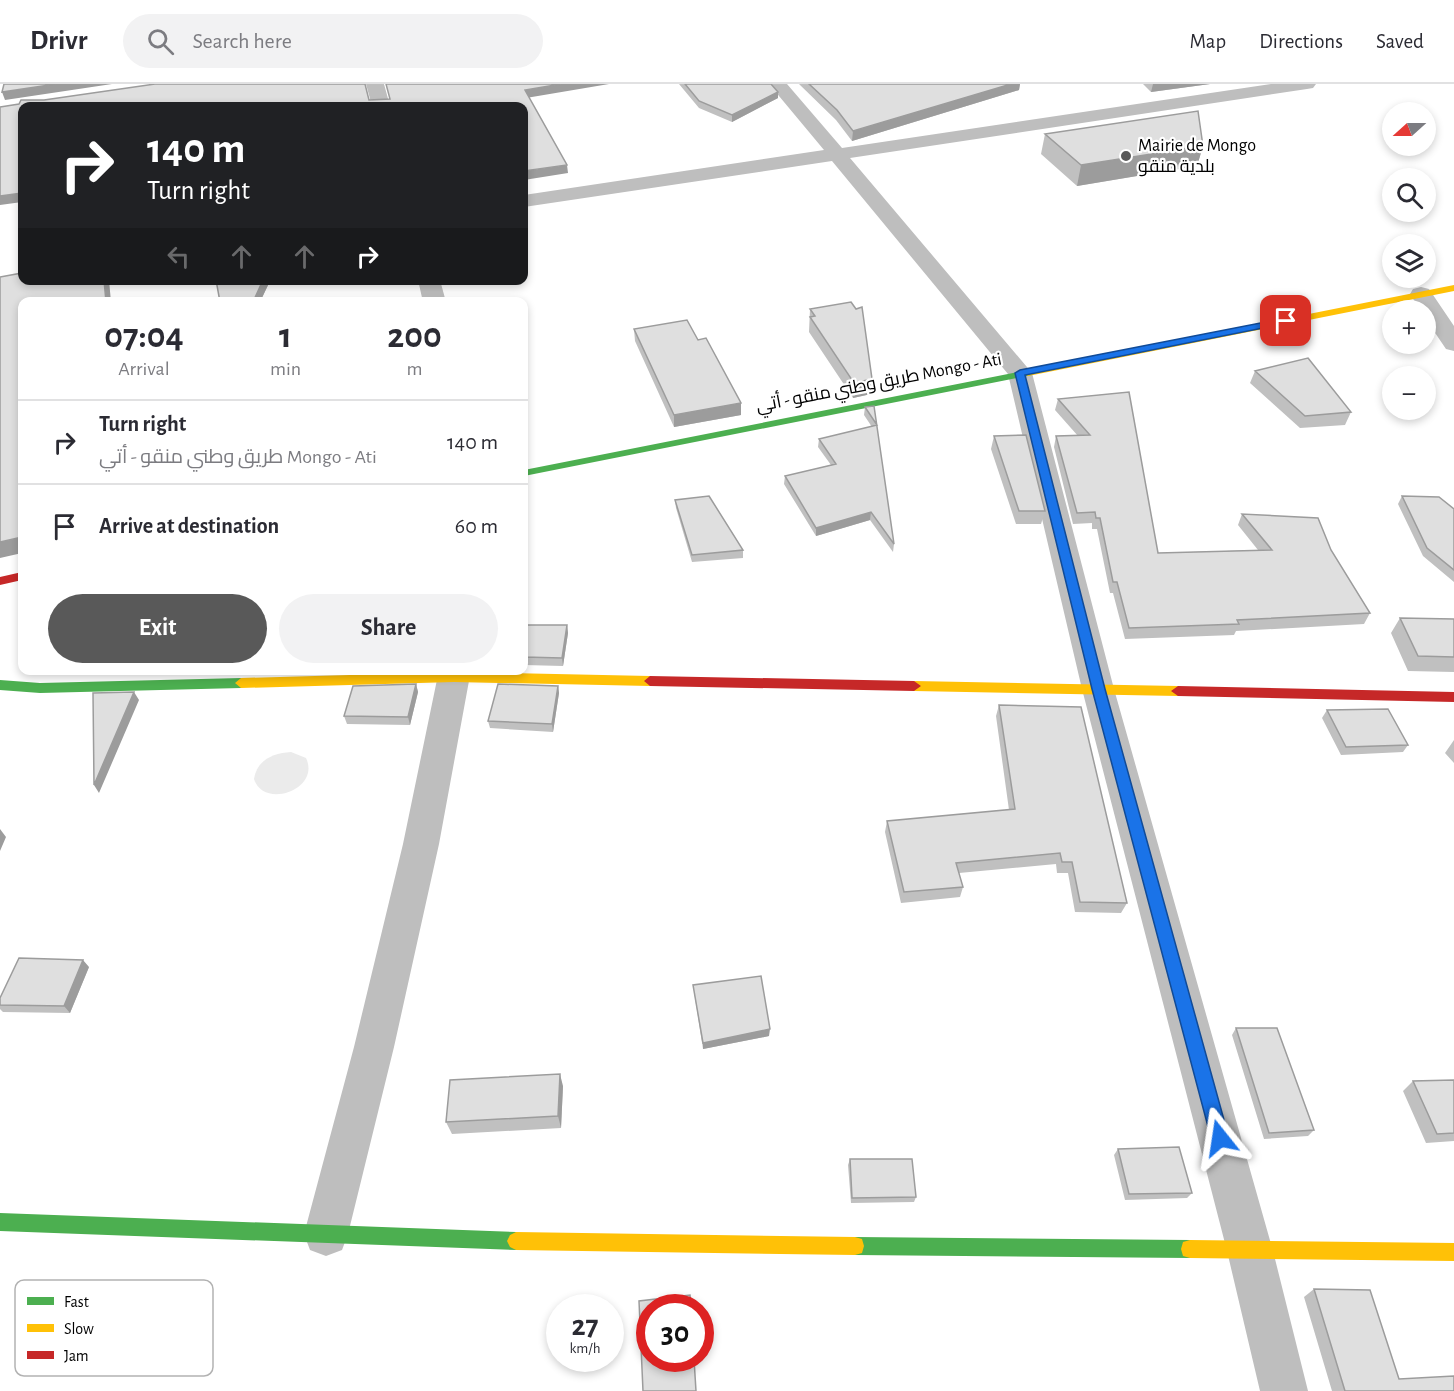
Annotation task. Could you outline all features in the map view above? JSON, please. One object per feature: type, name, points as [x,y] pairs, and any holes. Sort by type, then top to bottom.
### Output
[{"type":"street","points":[[375,84],[380,102]]},
{"type":"street","points":[[778,84],[1020,373],[1098,689],[1250,1251],[1284,1391]]},
{"type":"street","points":[[528,200],[1307,84]]},
{"type":"street","name":"طريق وطني منقو - أتي Mongo - Ati","points":[[528,472],[1454,288]]},
{"type":"street","points":[[1421,294],[1454,344]]},
{"type":"street","points":[[0,581],[18,577]]},
{"type":"street","points":[[0,685],[40,688],[425,675]]},
{"type":"street","points":[[326,1234],[375,1047],[421,844],[455,675]]},
{"type":"street","points":[[498,675],[1454,697]]},
{"type":"street","points":[[0,1222],[580,1243],[1454,1252]]},
{"type":"shaded area","points":[[291,752],[306,758],[308,769],[306,779],[289,792],[279,794],[268,793],[260,788],[254,779],[262,762],[272,756]]},
{"type":"building","points":[[4,84],[56,84],[2,92]]},
{"type":"building","points":[[155,84],[365,84],[369,100],[390,99],[386,84],[561,84],[525,90],[567,165],[528,170],[528,102],[20,102],[21,100],[44,100]]},
{"type":"building","points":[[685,84],[771,84],[778,92],[732,115],[699,101]]},
{"type":"building","points":[[809,84],[1011,84],[853,131],[837,110]]},
{"type":"building","points":[[18,104],[18,194],[0,196],[0,107]]},
{"type":"building","points":[[1198,111],[1203,146],[1081,165],[1045,134]]},
{"type":"building","points":[[18,274],[18,285],[104,285],[106,297],[18,297],[18,538],[0,542],[0,277]]},
{"type":"building","points":[[217,285],[261,285],[255,297],[219,297]]},
{"type":"building","points":[[851,302],[856,309],[862,307],[872,379],[854,383],[810,317],[815,316],[810,309]]},
{"type":"building","points":[[687,320],[698,340],[706,338],[741,403],[674,415],[634,329]]},
{"type":"building","points":[[1308,358],[1351,412],[1305,416],[1255,371]]},
{"type":"building","points":[[1129,392],[1158,553],[1272,550],[1242,514],[1318,518],[1331,550],[1370,613],[1237,620],[1239,624],[1129,628],[1117,582],[1113,582],[1100,518],[1096,518],[1095,512],[1077,513],[1056,436],[1090,435],[1058,399]]},
{"type":"building","points":[[874,406],[877,425],[865,407]]},
{"type":"building","points":[[877,425],[894,544],[871,512],[816,528],[785,476],[836,464],[819,439]]},
{"type":"building","points":[[1026,435],[1045,511],[1019,511],[994,436]]},
{"type":"building","points":[[709,496],[743,550],[692,555],[675,500]]},
{"type":"building","points":[[1402,496],[1439,497],[1454,509],[1454,570],[1427,548]]},
{"type":"building","points":[[1400,618],[1454,619],[1454,657],[1418,656]]},
{"type":"building","points":[[528,625],[567,625],[562,658],[528,657]]},
{"type":"building","points":[[416,684],[408,717],[344,716],[353,686]]},
{"type":"building","points":[[498,684],[558,686],[552,724],[488,721]]},
{"type":"building","points":[[134,692],[94,785],[93,693]]},
{"type":"building","points":[[999,705],[1081,707],[1127,903],[1080,902],[1072,862],[1062,862],[1060,853],[956,863],[963,887],[904,892],[887,821],[1015,809]]},
{"type":"building","points":[[1388,709],[1408,745],[1346,747],[1327,710]]},
{"type":"building","points":[[19,958],[83,960],[64,1006],[0,1005],[0,998]]},
{"type":"building","points":[[761,976],[770,1029],[703,1043],[693,985]]},
{"type":"building","points":[[1236,1028],[1277,1028],[1314,1130],[1269,1133]]},
{"type":"building","points":[[560,1074],[558,1116],[446,1122],[450,1080]]},
{"type":"building","points":[[1454,1080],[1454,1133],[1437,1134],[1413,1081]]},
{"type":"building","points":[[1179,1147],[1192,1193],[1129,1194],[1118,1149]]},
{"type":"building","points":[[850,1159],[912,1159],[916,1197],[852,1198]]},
{"type":"building","points":[[1314,1289],[1370,1290],[1399,1379],[1454,1376],[1454,1391],[1345,1391]]},
{"type":"building","points":[[642,1372],[695,1372],[696,1391],[643,1391]]},
{"type":"traffic: fast","points":[[528,472],[1028,373]]},
{"type":"traffic: fast","points":[[0,685],[40,688],[241,683]]},
{"type":"traffic: fast","points":[[0,1222],[516,1241]]},
{"type":"traffic: fast","points":[[855,1246],[1190,1249]]},
{"type":"traffic: slow","points":[[1028,373],[1454,288]]},
{"type":"traffic: slow","points":[[241,683],[454,677],[650,681]]},
{"type":"traffic: slow","points":[[914,686],[1178,691]]},
{"type":"traffic: slow","points":[[516,1241],[855,1246]]},
{"type":"traffic: slow","points":[[1190,1249],[1454,1252]]},
{"type":"traffic: jam","points":[[0,581],[18,577]]},
{"type":"traffic: jam","points":[[650,681],[914,686]]},
{"type":"traffic: jam","points":[[1178,691],[1454,697]]},
{"type":"place","name":"Mairie de Mongo بلدية منقو","points":[[1126,156]]},
{"type":"route","points":[[1220,1138],[1098,689],[1020,373],[1286,321]]}]
